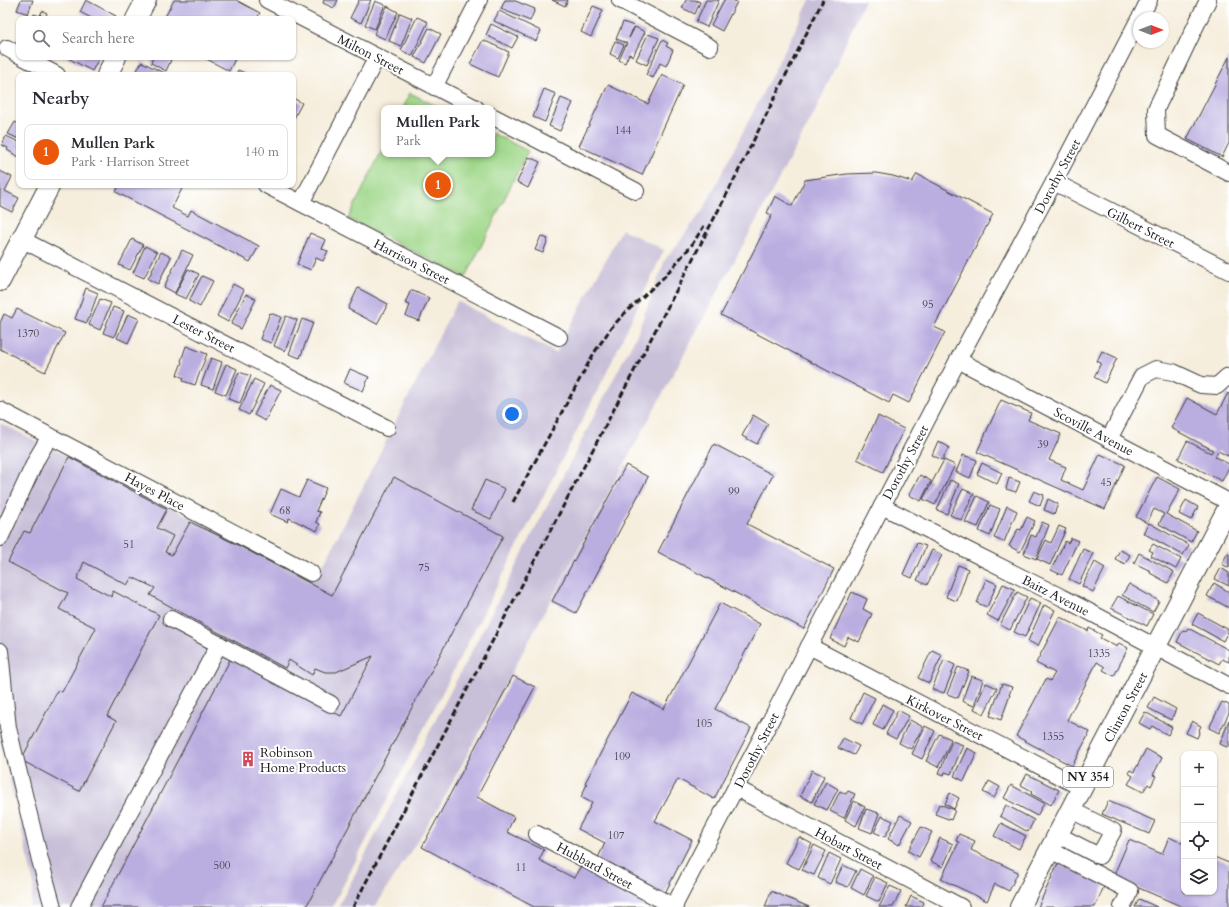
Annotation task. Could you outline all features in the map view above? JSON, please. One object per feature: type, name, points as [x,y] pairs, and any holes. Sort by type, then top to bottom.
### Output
[{"type":"main road","points":[[138,16],[146,0]]},
{"type":"main road","points":[[108,72],[114,60]]},
{"type":"main road","points":[[0,281],[48,188]]},
{"type":"main road","name":"Clinton Street","points":[[1020,907],[1229,506]]},
{"type":"street","name":"Milton Street","points":[[267,0],[470,105]]},
{"type":"street","points":[[434,86],[479,0]]},
{"type":"street","points":[[620,0],[710,47]]},
{"type":"street","name":"Dorothy Street","points":[[1143,12],[1149,0]]},
{"type":"street","points":[[1208,0],[1156,109],[1157,135],[1229,173]]},
{"type":"street","name":"Dorothy Street","points":[[674,907],[808,646],[1133,31]]},
{"type":"street","points":[[301,203],[377,57]]},
{"type":"street","points":[[29,60],[51,72]]},
{"type":"street","points":[[495,118],[636,191]]},
{"type":"street","name":"Gilbert Street","points":[[1054,182],[1229,271]]},
{"type":"street","name":"Harrison Street","points":[[272,188],[559,337]]},
{"type":"street","name":"Lester Street","points":[[22,239],[387,428]]},
{"type":"street","name":"Scoville Avenue","points":[[958,360],[1229,502]]},
{"type":"street","points":[[1109,439],[1142,376],[1156,369],[1173,372],[1201,385],[1217,386],[1227,377],[1229,378]]},
{"type":"street","name":"Hayes Place","points":[[0,410],[310,573]]},
{"type":"street","points":[[0,538],[37,458],[50,436]]},
{"type":"street","name":"Baitz Avenue","points":[[882,506],[1066,600],[1229,686]]},
{"type":"street","points":[[171,619],[331,704]]},
{"type":"street","points":[[79,907],[219,644]]},
{"type":"street","name":"Kirkover Street","points":[[808,646],[1082,788]]},
{"type":"street","points":[[0,651],[8,728],[53,907]]},
{"type":"street","name":"Hobart Street","points":[[736,788],[961,907]]},
{"type":"street","points":[[1054,842],[1099,856],[1112,831],[1071,810]]},
{"type":"street","name":"Hubbard Street","points":[[537,834],[674,907]]},
{"type":"street","points":[[1054,842],[1130,891],[1122,907]]},
{"type":"shaded area","points":[[810,0],[865,0],[814,114],[439,807],[375,907],[338,907],[637,334],[665,260],[703,210]]},
{"type":"shaded area","points":[[622,229],[664,250],[605,376],[332,907],[30,907],[34,885],[0,737],[0,423],[316,579],[457,301],[556,353]]},
{"type":"green space","points":[[410,93],[435,105],[404,105]]},
{"type":"green space","points":[[495,134],[528,151],[466,277],[348,219],[381,152],[381,157],[495,157]]},
{"type":"building","points":[[21,0],[33,0],[28,14],[17,10]]},
{"type":"building","points":[[86,0],[116,16],[87,16],[80,12]]},
{"type":"building","points":[[174,0],[236,0],[260,13],[258,16],[166,16]]},
{"type":"building","points":[[324,0],[338,0],[334,8],[323,3]]},
{"type":"building","points":[[359,0],[371,0],[361,23],[350,18]]},
{"type":"building","points":[[505,0],[513,0],[535,9],[530,21],[501,9]]},
{"type":"building","points":[[552,0],[568,0],[565,6]]},
{"type":"building","points":[[686,0],[695,0],[700,2],[695,14],[682,8]]},
{"type":"building","points":[[706,0],[719,0],[707,27],[696,22]]},
{"type":"building","points":[[724,0],[732,0],[737,2],[722,31],[711,25]]},
{"type":"building","points":[[375,1],[385,5],[375,29],[365,25]]},
{"type":"building","points":[[387,6],[398,12],[385,39],[374,34]]},
{"type":"building","points":[[593,6],[603,10],[591,37],[581,32]]},
{"type":"building","points":[[42,11],[47,13],[46,16],[40,16]]},
{"type":"building","points":[[499,11],[541,31],[536,41],[494,21]]},
{"type":"building","points":[[400,13],[412,18],[401,46],[389,41]]},
{"type":"building","points":[[417,17],[428,22],[412,56],[401,50]]},
{"type":"building","points":[[623,22],[634,26],[629,38],[635,27],[645,32],[633,56],[629,54],[625,63],[619,60],[627,43],[616,39]]},
{"type":"building","points":[[491,24],[518,37],[512,48],[486,35]]},
{"type":"building","points":[[429,28],[441,34],[426,63],[414,57]]},
{"type":"building","points":[[648,34],[659,38],[647,65],[636,60]]},
{"type":"building","points":[[483,40],[509,52],[498,77],[470,64]]},
{"type":"building","points":[[662,40],[668,43],[666,46],[673,50],[666,66],[660,63],[653,78],[646,75]]},
{"type":"building","points":[[615,41],[624,45],[618,58],[610,54]]},
{"type":"building","points":[[1229,57],[1229,143],[1222,157],[1187,139]]},
{"type":"building","points":[[72,60],[98,60],[92,71]]},
{"type":"building","points":[[152,60],[171,60],[166,71],[151,63]]},
{"type":"building","points":[[209,60],[234,60],[229,71]]},
{"type":"building","points":[[142,62],[162,72],[136,72]]},
{"type":"building","points":[[662,75],[683,85],[642,175],[579,146],[608,85],[648,104]]},
{"type":"building","points":[[544,89],[556,94],[545,122],[533,117]]},
{"type":"building","points":[[561,98],[573,103],[560,131],[549,126]]},
{"type":"building","points":[[296,100],[302,103],[296,114]]},
{"type":"building","points":[[15,122],[16,122],[16,138],[8,134]]},
{"type":"building","points":[[6,136],[16,141],[16,155],[7,150],[8,148],[2,145]]},
{"type":"building","points":[[529,157],[540,162],[528,188],[517,182]]},
{"type":"building","points":[[0,171],[12,177],[5,191],[19,198],[12,212],[0,206]]},
{"type":"building","points":[[876,173],[893,176],[912,182],[917,174],[993,214],[934,327],[945,332],[909,403],[893,395],[889,403],[721,315],[772,215],[767,213],[775,196],[792,206],[805,180],[847,174]]},
{"type":"building","points":[[118,188],[182,188],[172,208],[188,216],[191,210],[259,246],[250,262],[116,192]]},
{"type":"building","points":[[310,233],[326,240],[322,249],[328,251],[323,261],[316,258],[311,270],[297,264]]},
{"type":"building","points":[[541,236],[548,239],[543,253],[535,250]]},
{"type":"building","points":[[132,239],[143,245],[130,270],[119,265]]},
{"type":"building","points":[[145,246],[157,252],[144,278],[133,273]]},
{"type":"building","points":[[182,250],[193,255],[175,293],[164,287]]},
{"type":"building","points":[[161,252],[171,257],[158,284],[148,279]]},
{"type":"building","points":[[188,269],[199,274],[186,299],[175,294]]},
{"type":"building","points":[[202,276],[213,281],[200,307],[189,301]]},
{"type":"building","points":[[233,284],[244,290],[228,322],[217,316]]},
{"type":"building","points":[[86,288],[98,293],[87,323],[75,319]]},
{"type":"building","points":[[358,288],[388,304],[377,324],[348,309]]},
{"type":"building","points":[[411,290],[429,298],[419,321],[406,316],[410,305],[405,303]]},
{"type":"building","points":[[246,294],[256,299],[241,329],[231,324]]},
{"type":"building","points":[[100,299],[111,303],[100,330],[89,325]]},
{"type":"building","points":[[113,307],[124,311],[114,337],[103,333]]},
{"type":"building","points":[[17,309],[65,333],[45,372],[0,349],[0,323],[4,314],[12,318]]},
{"type":"building","points":[[270,313],[281,317],[271,343],[260,339]]},
{"type":"building","points":[[128,314],[139,319],[128,343],[117,338]]},
{"type":"building","points":[[286,316],[297,320],[285,351],[274,346]]},
{"type":"building","points":[[302,319],[313,323],[300,358],[289,354]]},
{"type":"building","points":[[186,346],[207,354],[195,385],[183,381],[184,378],[177,375]]},
{"type":"building","points":[[1102,351],[1117,358],[1105,383],[1094,377],[1101,363],[1097,361]]},
{"type":"building","points":[[211,358],[222,362],[213,389],[201,385]]},
{"type":"building","points":[[226,364],[237,369],[226,395],[215,391]]},
{"type":"building","points":[[350,369],[369,377],[363,391],[344,383]]},
{"type":"building","points":[[239,372],[251,376],[240,403],[228,399]]},
{"type":"building","points":[[254,379],[264,384],[249,415],[239,410]]},
{"type":"building","points":[[270,385],[281,390],[265,421],[254,415]]},
{"type":"building","points":[[1228,393],[1229,454],[1228,456],[1218,451],[1215,457],[1229,464],[1222,481],[1178,459],[1187,441],[1211,453],[1213,450],[1171,428],[1187,398],[1217,414]]},
{"type":"building","points":[[1001,400],[1031,413],[1028,420],[1061,434],[1049,460],[1066,467],[1061,480],[1083,490],[1100,454],[1125,465],[1105,509],[977,452]]},
{"type":"building","points":[[753,415],[768,424],[757,444],[742,436]]},
{"type":"building","points":[[878,416],[904,429],[883,472],[857,459]]},
{"type":"building","points":[[938,441],[949,447],[942,460],[932,455]]},
{"type":"building","points":[[714,444],[773,475],[747,524],[834,569],[804,629],[658,552]]},
{"type":"building","points":[[963,455],[977,460],[970,478],[956,472]]},
{"type":"building","points":[[69,457],[167,509],[157,528],[173,536],[165,552],[172,555],[190,522],[234,543],[332,595],[394,477],[503,536],[306,907],[101,907],[231,658],[341,716],[373,656],[336,672],[325,672],[315,668],[312,675],[289,660],[285,668],[150,595],[155,588],[132,577],[127,585],[84,562],[77,579],[112,597],[113,591],[159,615],[107,716],[116,721],[79,791],[21,760],[58,690],[62,692],[96,628],[59,609],[68,593],[8,562],[24,531],[30,533]]},
{"type":"building","points":[[944,460],[955,465],[935,505],[923,499]]},
{"type":"building","points":[[982,463],[1002,473],[997,484],[977,474]]},
{"type":"building","points":[[626,465],[648,477],[576,613],[552,601]]},
{"type":"building","points":[[920,475],[931,481],[921,501],[909,495]]},
{"type":"building","points":[[1157,477],[1180,489],[1166,514],[1197,531],[1191,542],[1159,524],[1164,514],[1154,509],[1147,523],[1136,517]]},
{"type":"building","points":[[1009,478],[1020,482],[1016,492],[1006,489]]},
{"type":"building","points":[[307,480],[326,488],[316,511],[320,512],[316,522],[320,524],[317,531],[289,518],[288,522],[270,514],[281,489],[299,497]]},
{"type":"building","points":[[485,480],[505,489],[491,519],[471,510]]},
{"type":"building","points":[[950,480],[959,484],[947,514],[937,510]]},
{"type":"building","points":[[963,489],[974,494],[961,520],[950,515]]},
{"type":"building","points":[[1034,491],[1044,495],[1040,506],[1029,501]]},
{"type":"building","points":[[977,496],[989,502],[978,527],[965,522]]},
{"type":"building","points":[[1048,499],[1058,504],[1054,514],[1044,510]]},
{"type":"building","points":[[1186,500],[1198,507],[1191,520],[1179,514]]},
{"type":"building","points":[[990,505],[1000,509],[990,536],[979,531]]},
{"type":"building","points":[[1007,506],[1017,511],[1004,542],[994,538]]},
{"type":"building","points":[[1027,517],[1035,521],[1020,552],[1009,546],[1018,529],[1021,530]]},
{"type":"building","points":[[1042,522],[1049,525],[1036,559],[1024,554],[1031,535],[1036,537]]},
{"type":"building","points":[[1149,523],[1189,545],[1183,555],[1143,533]]},
{"type":"building","points":[[1059,526],[1066,529],[1050,565],[1037,559],[1046,540],[1051,543]]},
{"type":"building","points":[[1071,538],[1078,541],[1062,575],[1051,570],[1065,541],[1068,543]]},
{"type":"building","points":[[917,543],[926,546],[912,578],[903,574]]},
{"type":"building","points":[[1153,544],[1181,559],[1176,569],[1151,556],[1153,552],[1149,550]]},
{"type":"building","points":[[1083,549],[1093,553],[1079,584],[1069,579]]},
{"type":"building","points":[[932,550],[942,555],[927,585],[917,580]]},
{"type":"building","points":[[1120,550],[1130,555],[1125,564],[1115,559]]},
{"type":"building","points":[[1139,553],[1174,572],[1168,583],[1150,573],[1151,571],[1134,563]]},
{"type":"building","points":[[1227,554],[1229,554],[1229,568],[1222,564]]},
{"type":"building","points":[[1095,562],[1105,568],[1093,592],[1082,586]]},
{"type":"building","points":[[958,565],[968,569],[957,601],[946,597]]},
{"type":"building","points":[[1221,568],[1229,573],[1229,586],[1215,579]]},
{"type":"building","points":[[986,579],[997,584],[987,607],[977,603]]},
{"type":"building","points":[[1214,583],[1229,592],[1229,608],[1207,596]]},
{"type":"building","points":[[1003,584],[1015,589],[998,621],[987,615]]},
{"type":"building","points":[[1129,584],[1159,601],[1153,612],[1122,595]]},
{"type":"building","points":[[852,592],[867,599],[863,609],[872,614],[859,642],[848,637],[844,646],[830,639]]},
{"type":"building","points":[[1017,592],[1027,597],[1010,630],[1000,625]]},
{"type":"building","points":[[1118,596],[1153,614],[1147,626],[1111,608]]},
{"type":"building","points":[[1030,598],[1041,603],[1025,637],[1014,632]]},
{"type":"building","points":[[720,603],[760,624],[715,709],[751,728],[714,799],[678,779],[655,821],[692,840],[663,897],[596,862],[605,843],[578,829],[592,803],[581,797],[587,784],[585,783],[632,693],[664,709]]},
{"type":"building","points":[[1044,605],[1055,610],[1038,646],[1028,641]]},
{"type":"building","points":[[1198,613],[1229,630],[1223,641],[1192,624]]},
{"type":"building","points":[[1060,617],[1088,631],[1089,628],[1102,635],[1100,638],[1117,647],[1119,643],[1128,648],[1114,676],[1103,670],[1105,667],[1097,662],[1067,720],[1090,732],[1072,766],[1016,736],[1046,679],[1050,681],[1055,673],[1036,663]]},
{"type":"building","points":[[1188,628],[1229,650],[1229,662],[1222,659],[1219,664],[1177,642],[1183,630],[1186,631]]},
{"type":"building","points":[[932,650],[942,655],[929,683],[918,678]]},
{"type":"building","points":[[944,660],[955,665],[944,693],[932,689]]},
{"type":"building","points":[[958,667],[969,671],[958,698],[947,694]]},
{"type":"building","points":[[513,676],[535,687],[477,797],[514,817],[507,832],[544,850],[539,860],[574,878],[583,862],[659,903],[657,907],[534,907],[422,847]]},
{"type":"building","points":[[971,676],[983,680],[974,706],[962,701]]},
{"type":"building","points":[[986,683],[997,688],[984,714],[974,709]]},
{"type":"building","points":[[1002,684],[1012,687],[1001,720],[990,716]]},
{"type":"building","points":[[863,692],[875,698],[862,724],[851,718]]},
{"type":"building","points":[[1154,697],[1176,709],[1171,720],[1148,708]]},
{"type":"building","points":[[1222,702],[1229,705],[1229,713],[1219,733],[1209,728]]},
{"type":"building","points":[[882,704],[893,710],[883,730],[873,725]]},
{"type":"building","points":[[898,710],[909,716],[896,739],[886,734]]},
{"type":"building","points":[[1145,712],[1172,727],[1168,735],[1152,726],[1150,729],[1139,723]]},
{"type":"building","points":[[910,720],[923,727],[911,749],[899,743]]},
{"type":"building","points":[[1229,720],[1229,748],[1220,744]]},
{"type":"building","points":[[1192,721],[1201,726],[1197,738],[1186,733]]},
{"type":"building","points":[[925,726],[935,731],[922,759],[912,754]]},
{"type":"building","points":[[939,734],[951,739],[938,767],[926,761]]},
{"type":"building","points":[[843,738],[859,746],[854,755],[838,748]]},
{"type":"building","points":[[952,741],[963,745],[951,774],[945,772],[944,775],[939,773]]},
{"type":"building","points":[[967,748],[977,753],[964,781],[954,776]]},
{"type":"building","points":[[1146,749],[1162,758],[1153,775],[1156,776],[1151,786],[1148,784],[1143,792],[1128,784],[1133,776],[1128,773],[1130,770],[1134,772]]},
{"type":"building","points":[[812,770],[824,776],[812,802],[800,796]]},
{"type":"building","points":[[1027,774],[1059,790],[1051,805],[1031,794],[1032,791],[1021,785]]},
{"type":"building","points":[[989,781],[1000,787],[994,798],[983,792]]},
{"type":"building","points":[[826,782],[838,789],[827,810],[814,804]]},
{"type":"building","points":[[1011,785],[1044,803],[1037,816],[1004,798]]},
{"type":"building","points":[[840,791],[846,794],[848,791],[855,794],[844,818],[830,811]]},
{"type":"building","points":[[950,793],[959,798],[954,809],[945,804]]},
{"type":"building","points":[[854,801],[865,807],[856,826],[845,820]]},
{"type":"building","points":[[1108,801],[1155,821],[1149,834],[1102,814]]},
{"type":"building","points":[[939,804],[955,810],[951,820],[935,814]]},
{"type":"building","points":[[1006,805],[1034,820],[1028,832],[1000,816]]},
{"type":"building","points":[[866,809],[879,813],[872,833],[859,828]]},
{"type":"building","points":[[900,815],[912,821],[899,845],[888,839]]},
{"type":"building","points":[[882,816],[893,821],[885,837],[874,832]]},
{"type":"building","points":[[1001,823],[1026,836],[1019,849],[994,836]]},
{"type":"building","points":[[921,827],[932,832],[919,857],[908,851]]},
{"type":"building","points":[[959,834],[975,841],[971,850],[1018,872],[1009,891],[995,884],[987,901],[941,879],[959,842],[956,841]]},
{"type":"building","points":[[799,837],[812,844],[799,869],[786,863]]},
{"type":"building","points":[[1169,837],[1181,843],[1181,895],[1217,895],[1217,858],[1229,863],[1229,907],[1183,907],[1113,877],[1129,840],[1162,854]]},
{"type":"building","points":[[940,838],[953,844],[943,867],[930,861]]},
{"type":"building","points":[[814,845],[826,851],[814,875],[802,870]]},
{"type":"building","points":[[829,853],[841,859],[830,884],[818,878]]},
{"type":"building","points":[[1058,863],[1105,884],[1095,907],[1038,907]]},
{"type":"building","points":[[843,865],[856,871],[848,887],[835,882]]},
{"type":"building","points":[[860,869],[873,876],[864,895],[851,888]]},
{"type":"building","points":[[875,877],[888,883],[879,902],[866,896]]},
{"type":"building","points":[[890,886],[901,891],[893,907],[879,907]]},
{"type":"building","points":[[771,891],[809,907],[765,907]]},
{"type":"building","points":[[911,896],[924,902],[922,907],[906,907]]},
{"type":"building","points":[[1139,899],[1157,907],[1135,907]]},
{"type":"railway","points":[[353,907],[730,188],[823,0]]},
{"type":"railway","points":[[513,502],[594,353],[611,328],[664,277],[691,246],[704,226]]},
{"type":"place","name":"Mullen Park","points":[[438,185]]},
{"type":"place","name":"Robinson Home Products","points":[[248,759]]}]
